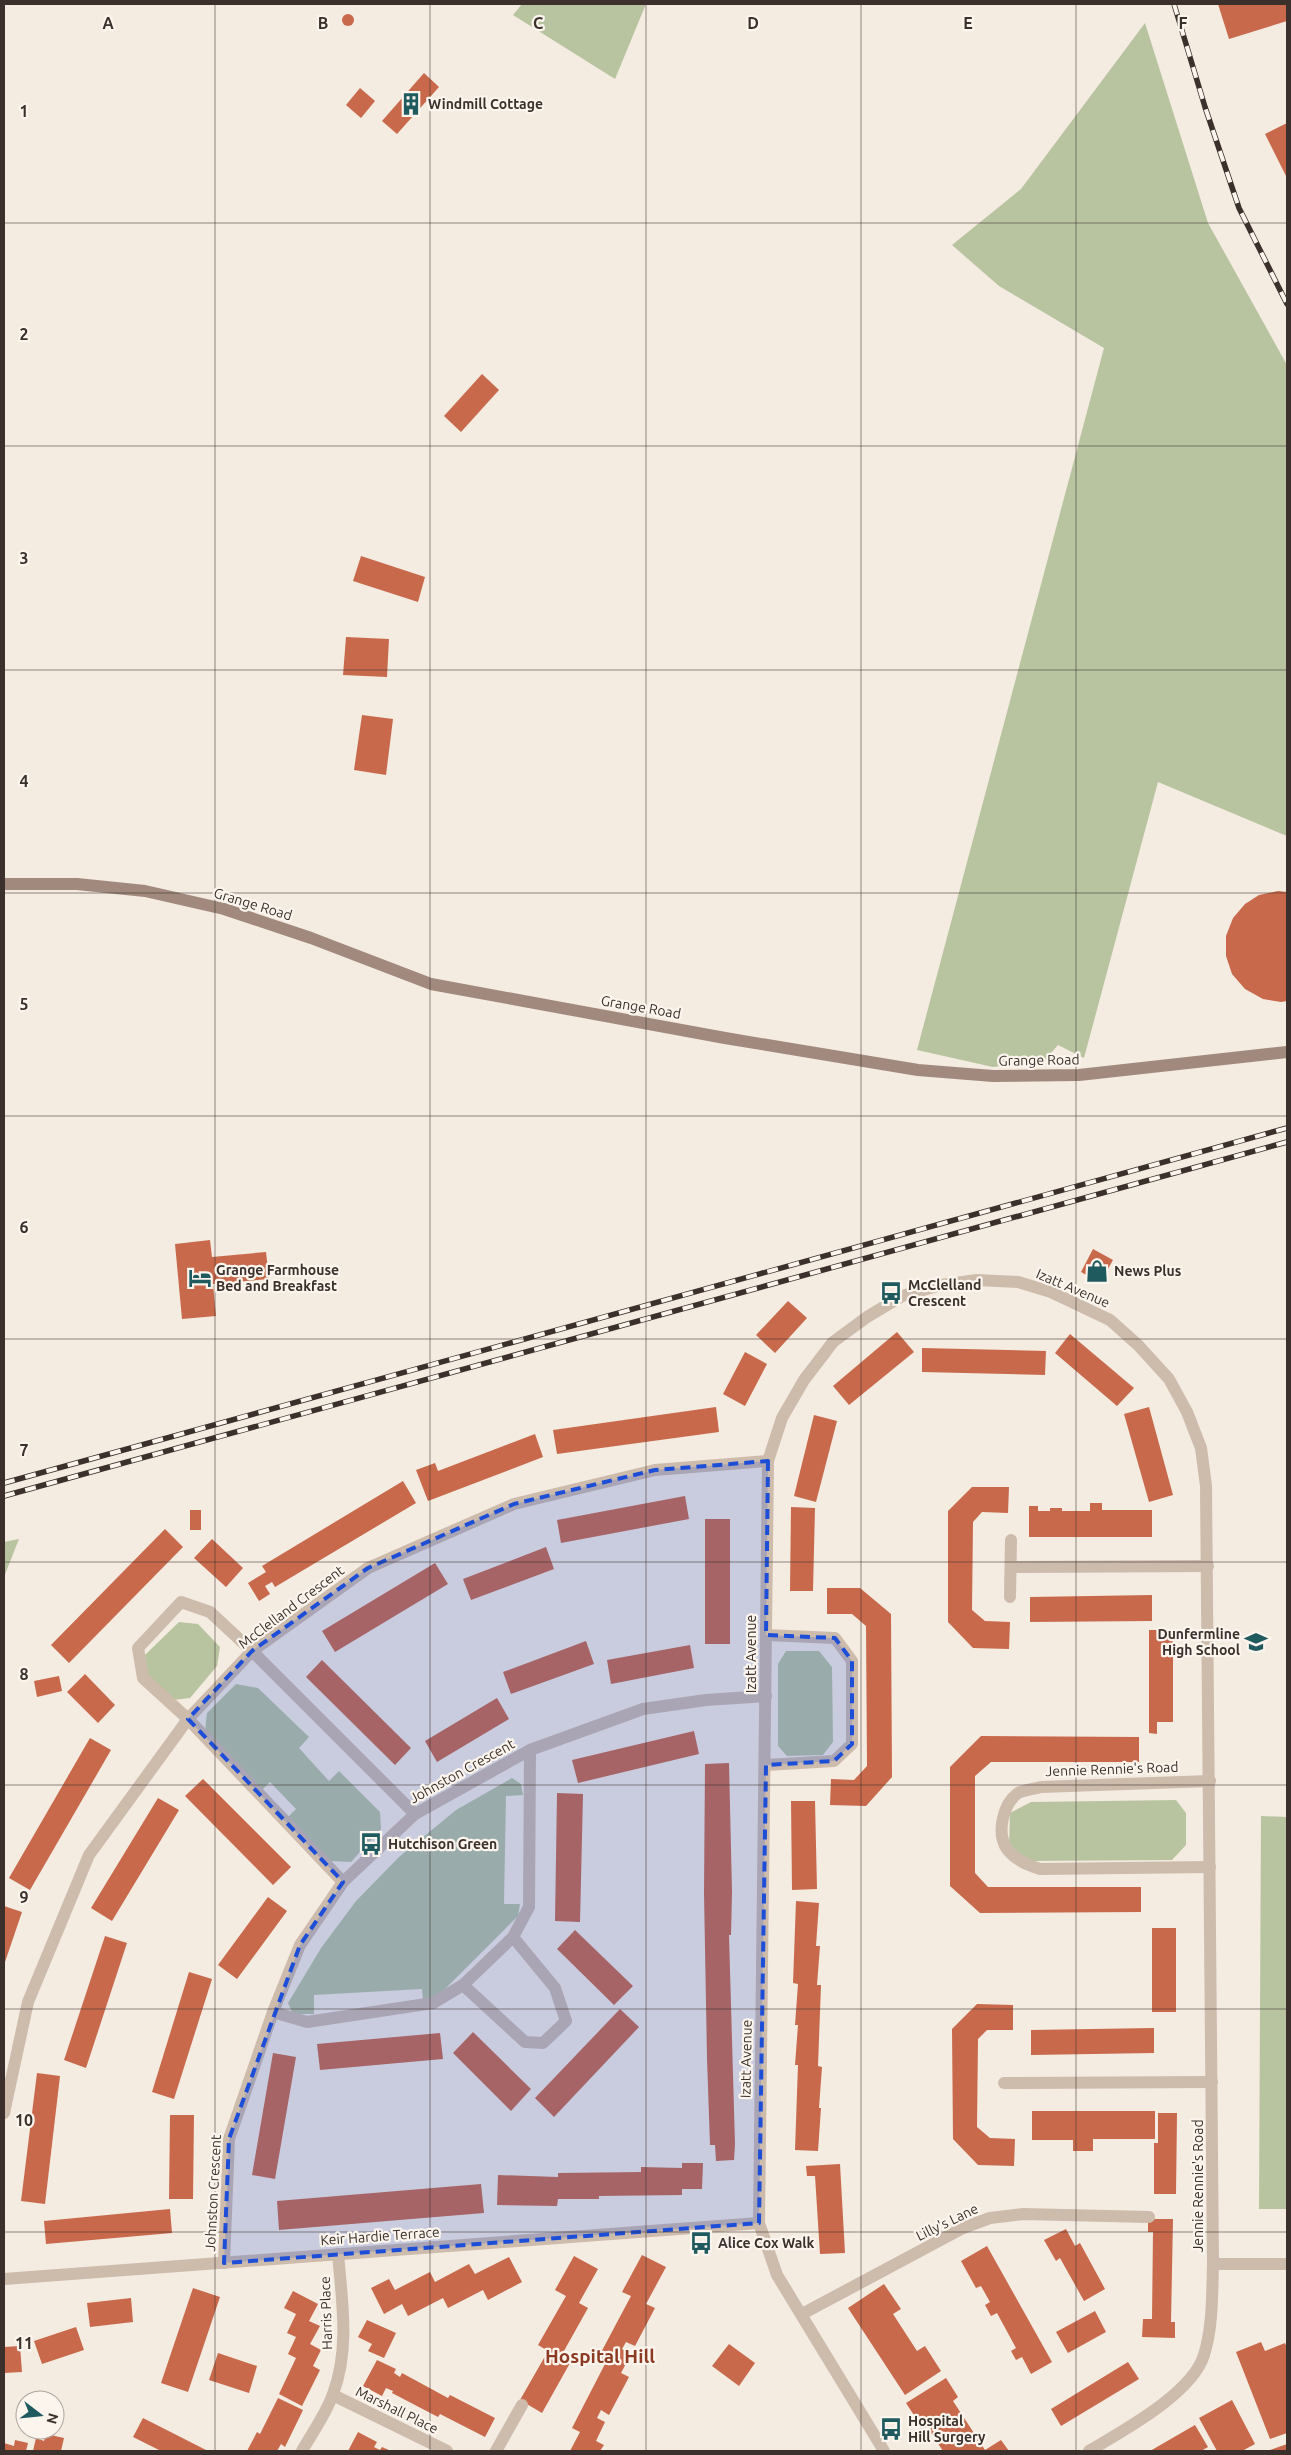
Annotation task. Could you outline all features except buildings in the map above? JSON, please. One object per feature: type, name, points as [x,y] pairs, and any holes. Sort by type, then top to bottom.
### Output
[{"type":"street","name":"Grange Road","points":[[4,884],[77,884],[145,892],[233,912],[311,938],[431,984],[918,1070],[993,1076],[1079,1075],[1287,1052]]},
{"type":"street","name":"Izatt Avenue","points":[[884,2451],[777,2275],[759,2223],[766,1766],[768,1461],[782,1418],[804,1380],[833,1342],[867,1317],[902,1296],[941,1284],[977,1280],[1018,1282],[1051,1292],[1110,1320],[1138,1345],[1169,1379],[1187,1412],[1201,1448],[1206,1486]]},
{"type":"street","name":"McClelland Crescent","points":[[4,2113],[28,2002],[89,1854],[188,1719],[252,1651],[368,1568],[514,1504],[655,1470],[768,1461]]},
{"type":"street","name":"Jennie Rennie's Road","points":[[1089,2451],[1156,2410],[1183,2387],[1204,2357],[1210,2327],[1213,2264],[1206,1486]]},
{"type":"street","points":[[1010,1597],[1011,1540]]},
{"type":"street","points":[[1010,1568],[1208,1566]]},
{"type":"street","points":[[343,1882],[188,1719],[143,1678],[138,1648],[181,1602],[210,1612],[252,1651],[415,1814]]},
{"type":"street","points":[[766,1635],[836,1638],[852,1661],[852,1744],[834,1762],[766,1766]]},
{"type":"street","name":"Johnston Crescent","points":[[224,2263],[229,2139],[273,2012],[300,1945],[343,1882],[415,1814],[530,1750],[643,1709],[706,1700],[766,1696]]},
{"type":"street","name":"Johnston Crescent","points":[[273,2012],[307,2022],[433,2003],[463,1986],[513,1937],[529,1908],[530,1750]]},
{"type":"street","name":"Jennie Rennie's Road","points":[[1210,1781],[1041,1787],[1019,1793],[1005,1807],[1002,1829],[1007,1848],[1022,1862],[1040,1869],[1210,1867]]},
{"type":"street","points":[[463,1986],[525,2042],[543,2043],[549,2038],[566,2021],[555,1988],[513,1937]]},
{"type":"street","points":[[1004,2082],[1212,2082]]},
{"type":"street","name":"Lilly's Lane","points":[[802,2314],[963,2228],[990,2218],[1023,2214],[1149,2217]]},
{"type":"street","name":"Keir Hardie Terrace","points":[[4,2279],[759,2223]]},
{"type":"street","name":"Harris Place","points":[[302,2451],[333,2396],[342,2364],[344,2328],[338,2254]]},
{"type":"street","points":[[1213,2264],[1287,2264]]},
{"type":"street","name":"Marshall Place","points":[[333,2396],[447,2451]]},
{"type":"street","points":[[496,2451],[522,2405]]},
{"type":"highlighted area","points":[[768,1461],[766,1635],[835,1638],[852,1661],[852,1744],[834,1761],[766,1765],[759,2223],[224,2263],[229,2139],[300,1945],[343,1882],[188,1719],[252,1651],[368,1568],[514,1504],[655,1470]]},
{"type":"green space","points":[[522,4],[646,4],[615,79],[513,15]]},
{"type":"green space","points":[[1145,23],[1208,223],[1287,365],[1287,836],[1158,782],[1084,1058],[1058,1045],[1044,1061],[993,1067],[917,1050],[1104,348],[999,286],[952,245],[1021,189]]},
{"type":"green space","points":[[19,1539],[4,1577],[4,1542]]},
{"type":"green space","points":[[179,1622],[198,1624],[220,1647],[217,1666],[190,1698],[173,1700],[148,1676],[145,1655]]},
{"type":"green space","points":[[786,1651],[819,1651],[832,1667],[833,1742],[823,1755],[787,1756],[778,1746],[778,1664]]},
{"type":"green space","points":[[236,1684],[258,1688],[309,1737],[299,1748],[329,1781],[339,1771],[380,1812],[381,1829],[351,1862],[330,1861],[288,1817],[296,1809],[270,1782],[262,1790],[205,1731],[207,1713]]},
{"type":"green space","points":[[512,1778],[521,1784],[523,1795],[506,1796],[504,1904],[520,1904],[518,1916],[435,1999],[423,2000],[422,1989],[314,1995],[314,2014],[293,2014],[288,2003],[321,1948],[356,1901],[399,1857],[456,1810]]},
{"type":"green space","points":[[1176,1800],[1186,1813],[1186,1845],[1172,1860],[1028,1861],[1009,1845],[1010,1813],[1031,1802]]},
{"type":"green space","points":[[1261,1816],[1287,1817],[1287,2209],[1259,2209]]},
{"type":"railway","points":[[1174,4],[1205,107],[1239,208],[1287,304]]},
{"type":"railway","points":[[4,1483],[1287,1128]]},
{"type":"railway","points":[[4,1496],[1287,1142]]},
{"type":"place","name":"Windmill Cottage","points":[[411,104]]},
{"type":"place","name":"News Plus","points":[[1097,1271]]},
{"type":"place","name":"Grange Farmhouse Bed and Breakfast","points":[[200,1278]]},
{"type":"place","name":"McClelland Crescent","points":[[891,1293]]},
{"type":"place","name":"Dunfermline High School","points":[[1256,1642]]},
{"type":"place","name":"Hutchison Green","points":[[371,1844]]},
{"type":"place","name":"Alice Cox Walk","points":[[701,2243]]},
{"type":"place","name":"Hospital Hill Surgery","points":[[891,2429]]},
{"type":"district","name":"Hospital Hill","points":[[600,2356]]}]
